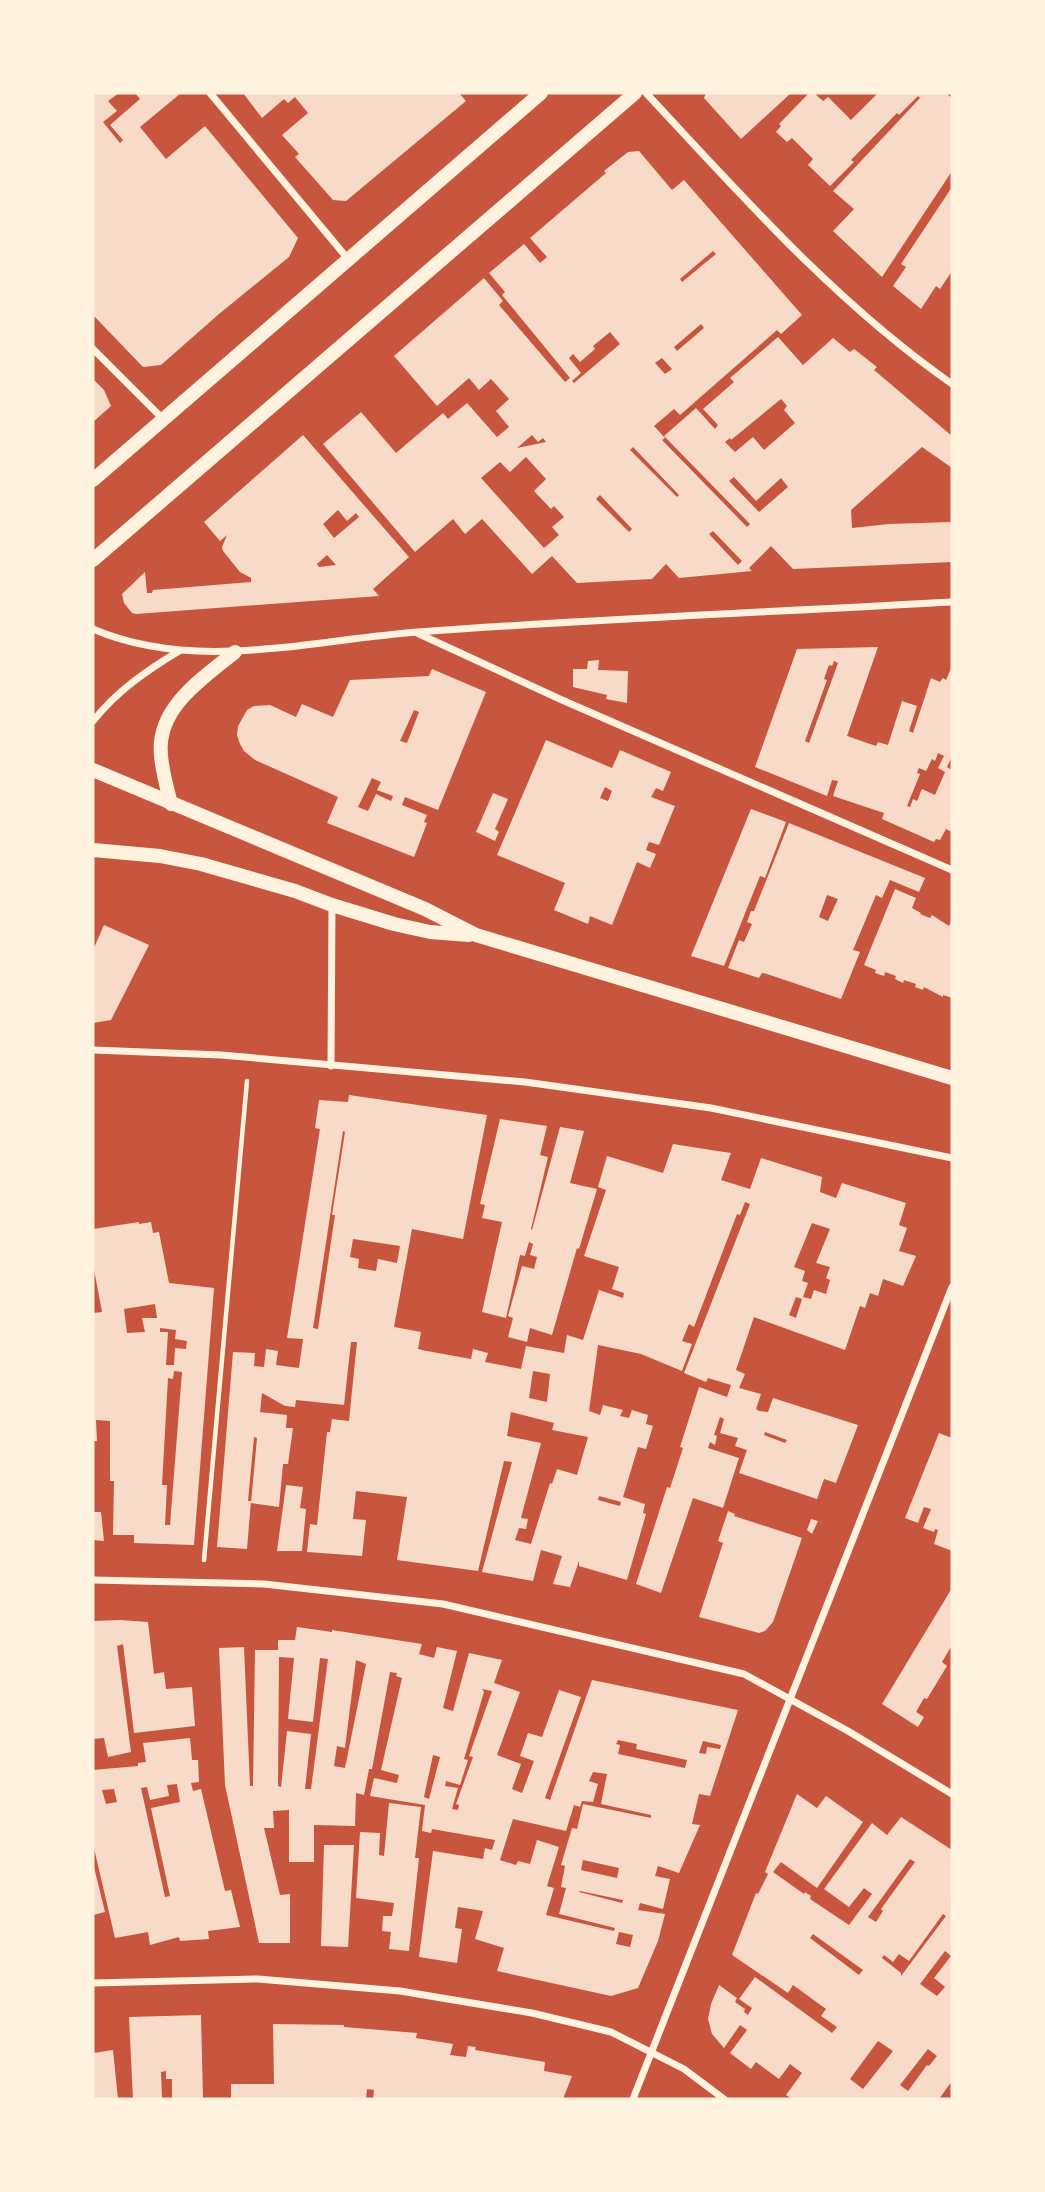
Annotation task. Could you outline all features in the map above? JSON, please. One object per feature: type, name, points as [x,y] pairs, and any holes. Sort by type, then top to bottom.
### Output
[{"type":"main road","points":[[93,480],[541,93]]},
{"type":"main road","points":[[93,560],[635,93]]},
{"type":"main road","points":[[171,804],[160,753],[162,729],[171,711],[185,694],[235,652]]},
{"type":"main road","points":[[93,770],[425,909],[476,935],[952,1078]]},
{"type":"main road","points":[[93,850],[160,856],[201,864],[430,932],[476,935]]},
{"type":"street","points":[[210,93],[349,259]]},
{"type":"street","points":[[646,93],[814,270],[920,362],[952,384]]},
{"type":"street","points":[[93,349],[164,420]]},
{"type":"street","points":[[93,629],[180,651],[235,652],[416,632],[952,603]]},
{"type":"street","points":[[416,632],[575,705],[952,870]]},
{"type":"street","points":[[93,721],[104,707],[139,675],[180,651]]},
{"type":"street","points":[[331,1066],[332,905]]},
{"type":"street","points":[[93,1050],[221,1055],[525,1082],[711,1108],[952,1158]]},
{"type":"street","points":[[633,2099],[952,1287]]},
{"type":"street","points":[[93,1580],[264,1584],[443,1604],[744,1674],[952,1794]]},
{"type":"street","points":[[93,1983],[258,1979],[400,1991],[558,2019],[611,2032],[684,2069],[724,2099]]},
{"type":"path","points":[[203,1582],[249,1059]]},
{"type":"building","points":[[93,93],[119,93],[108,101],[117,111],[103,122],[120,143],[123,140],[110,125],[140,99],[135,93],[181,93],[140,127],[166,159],[205,126],[298,238],[289,257],[161,365],[143,367],[93,315]]},
{"type":"building","points":[[243,93],[459,93],[466,101],[346,201],[333,200],[295,157],[299,154],[282,135],[308,113],[295,97],[288,103],[284,99],[262,118]]},
{"type":"building","points":[[706,93],[791,93],[741,139],[704,98]]},
{"type":"building","points":[[809,93],[814,93],[823,101],[828,97],[851,120],[878,93],[946,93],[952,98],[952,171],[882,277],[833,231],[854,209],[833,191],[920,98],[918,96],[899,115],[897,113],[851,160],[854,162],[830,186],[808,165],[813,159],[792,138],[787,142],[776,132],[781,126],[779,124]]},
{"type":"building","points":[[639,151],[672,190],[684,180],[802,315],[781,334],[777,330],[680,415],[674,409],[654,426],[665,438],[662,440],[747,527],[750,524],[664,436],[696,408],[715,429],[718,425],[703,409],[734,382],[730,378],[778,337],[803,365],[833,338],[850,352],[854,349],[877,367],[874,370],[952,436],[952,468],[922,447],[851,510],[852,528],[952,522],[952,562],[793,569],[771,546],[749,568],[752,571],[679,578],[666,564],[652,579],[577,583],[552,556],[532,574],[482,519],[465,534],[453,519],[415,552],[323,444],[361,412],[396,453],[443,413],[448,419],[467,403],[497,437],[509,427],[496,411],[509,399],[491,379],[479,390],[469,378],[437,406],[394,356],[484,278],[503,301],[499,305],[565,382],[570,378],[502,295],[505,292],[489,273],[524,244],[540,263],[547,257],[530,238],[628,152]],"holes":[[[713,251],[716,254],[682,282],[680,279]],[[701,324],[704,328],[677,351],[674,347]],[[610,332],[620,344],[574,383],[572,381],[581,373],[569,358],[573,354],[580,362],[595,349],[593,346]],[[662,358],[672,369],[665,374],[655,363]],[[781,399],[787,406],[784,410],[795,423],[764,450],[753,437],[735,452],[725,442],[730,438],[731,440]],[[532,435],[538,442],[543,438],[546,442],[517,448]],[[633,447],[679,495],[677,497],[630,450]],[[526,457],[546,479],[534,491],[551,509],[554,506],[564,517],[552,527],[559,535],[544,548],[481,478],[500,462],[510,472]],[[734,477],[756,501],[781,478],[788,487],[759,512],[729,481]],[[600,495],[632,529],[629,532],[596,499]],[[713,531],[742,561],[738,565],[709,534]]]},
{"type":"building","points":[[952,187],[952,271],[940,289],[936,286],[921,309],[893,286],[906,267],[901,264]]},
{"type":"building","points":[[93,379],[104,390],[111,406],[93,422]]},
{"type":"building","points":[[303,435],[409,557],[373,589],[379,596],[132,613],[124,603],[122,594],[145,572],[147,593],[152,593],[153,590],[251,582],[251,578],[240,572],[223,551],[227,535],[220,541],[204,522]],"holes":[[[338,510],[347,521],[356,513],[359,517],[334,538],[323,524]],[[327,555],[336,565],[319,567],[317,564]]]},
{"type":"building","points":[[878,647],[847,736],[876,746],[878,742],[888,745],[902,701],[917,706],[909,731],[913,733],[931,678],[940,682],[943,678],[946,680],[952,666],[952,756],[947,767],[952,770],[952,832],[946,829],[940,840],[936,839],[934,842],[882,819],[884,813],[833,796],[838,781],[832,780],[827,796],[755,767],[797,649]],"holes":[[[834,661],[838,663],[809,743],[805,741],[827,680],[824,679],[829,665],[832,666]],[[938,753],[944,756],[938,768],[945,772],[935,795],[922,789],[917,801],[913,799],[910,807],[907,806],[920,774],[917,773],[919,768],[926,771]]]},
{"type":"building","points":[[599,660],[598,670],[628,671],[627,703],[606,699],[607,695],[573,687],[573,669],[587,669],[588,661]]},
{"type":"building","points":[[432,669],[486,692],[438,810],[405,797],[402,805],[427,815],[424,822],[427,823],[414,857],[327,823],[338,797],[255,760],[244,751],[237,735],[238,726],[247,710],[254,706],[270,705],[296,717],[302,704],[333,717],[350,680],[429,676]],"holes":[[[414,710],[419,712],[407,743],[400,741]],[[372,778],[381,782],[377,790],[393,796],[391,801],[376,794],[368,811],[358,807]]]},
{"type":"building","points":[[546,740],[612,768],[620,750],[671,772],[663,791],[656,788],[651,797],[675,806],[659,845],[649,842],[646,850],[656,854],[650,868],[637,862],[612,925],[590,916],[588,924],[554,910],[565,883],[497,855]],"holes":[[[605,787],[612,791],[608,801],[600,798]]]},
{"type":"building","points":[[493,793],[508,799],[495,829],[499,832],[495,841],[476,832]]},
{"type":"building","points":[[751,809],[786,822],[765,878],[760,876],[724,966],[691,956]]},
{"type":"building","points":[[789,823],[925,878],[919,892],[890,880],[882,898],[876,895],[853,950],[860,952],[841,999],[767,974],[762,973],[759,978],[728,968],[739,940],[744,942],[752,924],[747,922],[751,911],[754,911]],"holes":[[[827,895],[838,899],[828,921],[819,917]]]},
{"type":"building","points":[[895,889],[916,898],[912,908],[920,914],[930,918],[932,915],[949,926],[952,919],[952,998],[943,997],[924,987],[923,990],[915,987],[916,984],[904,980],[903,983],[895,979],[896,976],[885,972],[884,976],[875,973],[876,970],[864,965]]},
{"type":"building","points":[[104,925],[149,945],[111,1020],[93,1023],[93,950]]},
{"type":"building","points":[[349,1095],[487,1115],[463,1239],[412,1229],[394,1327],[421,1332],[418,1349],[471,1359],[473,1349],[488,1353],[485,1362],[521,1369],[526,1346],[564,1353],[567,1335],[583,1340],[599,1290],[623,1298],[624,1293],[612,1289],[619,1267],[584,1256],[606,1190],[598,1187],[607,1156],[663,1173],[673,1144],[731,1153],[721,1180],[750,1189],[761,1158],[822,1177],[820,1192],[836,1198],[842,1183],[906,1203],[899,1225],[907,1228],[899,1251],[916,1256],[903,1286],[883,1279],[878,1296],[870,1293],[865,1308],[860,1306],[845,1350],[754,1317],[736,1370],[745,1374],[739,1388],[761,1394],[756,1409],[759,1411],[768,1412],[773,1398],[858,1425],[836,1483],[824,1479],[817,1499],[739,1473],[747,1450],[735,1446],[738,1438],[720,1433],[724,1419],[720,1417],[714,1435],[717,1436],[715,1445],[710,1442],[708,1448],[739,1458],[723,1508],[693,1498],[661,1593],[636,1584],[667,1487],[670,1488],[683,1448],[680,1447],[699,1387],[727,1397],[731,1385],[708,1378],[706,1382],[684,1373],[750,1204],[745,1202],[740,1215],[737,1214],[694,1327],[689,1324],[682,1341],[692,1344],[682,1371],[641,1354],[598,1345],[589,1411],[600,1415],[603,1405],[623,1410],[620,1416],[629,1418],[632,1410],[648,1415],[646,1424],[653,1426],[646,1449],[638,1447],[623,1497],[645,1504],[643,1513],[646,1514],[627,1580],[579,1566],[579,1561],[570,1587],[553,1584],[562,1556],[541,1550],[533,1581],[482,1572],[512,1462],[504,1461],[478,1571],[397,1560],[407,1497],[356,1491],[353,1519],[366,1520],[362,1556],[307,1552],[310,1524],[317,1525],[327,1432],[330,1432],[332,1419],[349,1421],[357,1342],[351,1342],[344,1405],[296,1400],[295,1407],[285,1406],[262,1393],[260,1412],[287,1415],[286,1428],[293,1428],[288,1464],[283,1464],[279,1507],[251,1503],[257,1438],[254,1437],[247,1549],[217,1547],[233,1352],[255,1353],[254,1366],[264,1367],[266,1349],[278,1351],[276,1365],[299,1368],[303,1339],[287,1338],[320,1129],[315,1128],[319,1100],[348,1102]],"holes":[[[343,1131],[345,1132],[332,1215],[335,1215],[318,1329],[313,1328]],[[812,1223],[830,1229],[816,1263],[830,1267],[826,1278],[830,1280],[826,1294],[814,1290],[811,1299],[803,1297],[808,1283],[802,1281],[805,1271],[794,1267]],[[353,1239],[400,1246],[397,1263],[378,1259],[376,1271],[358,1268],[359,1259],[350,1257]],[[796,1297],[802,1299],[796,1318],[789,1315]],[[533,1371],[550,1374],[547,1402],[529,1398]],[[511,1412],[554,1423],[552,1430],[588,1437],[577,1475],[557,1469],[531,1544],[515,1540],[519,1528],[526,1529],[528,1519],[521,1518],[541,1443],[507,1436]],[[765,1432],[787,1440],[785,1443],[764,1435]],[[599,1496],[621,1502],[620,1506],[598,1500]]]},
{"type":"building","points":[[500,1119],[547,1126],[540,1155],[548,1157],[532,1230],[560,1127],[584,1131],[570,1183],[597,1189],[552,1335],[530,1328],[527,1342],[508,1337],[513,1318],[508,1316],[522,1266],[534,1269],[537,1257],[530,1255],[533,1244],[529,1242],[525,1256],[520,1255],[506,1318],[482,1312],[502,1222],[482,1218],[485,1205],[480,1204]]},
{"type":"building","points":[[151,1222],[153,1233],[159,1232],[169,1283],[214,1288],[194,1545],[134,1543],[134,1535],[113,1535],[114,1481],[110,1481],[110,1421],[96,1420],[97,1441],[93,1441],[93,1313],[102,1312],[93,1264],[93,1229]],"holes":[[[155,1304],[157,1318],[142,1318],[145,1332],[127,1333],[124,1309]],[[160,1328],[176,1330],[175,1339],[187,1341],[186,1349],[175,1348],[174,1365],[166,1365],[168,1332],[160,1332]],[[174,1371],[182,1372],[170,1525],[165,1525],[167,1485],[162,1485],[168,1378],[173,1379]]]},
{"type":"building","points":[[939,1433],[952,1438],[952,1551],[934,1544],[938,1530],[935,1529],[934,1532],[923,1528],[931,1509],[924,1507],[918,1523],[905,1518]]},
{"type":"building","points":[[286,1485],[303,1487],[300,1508],[306,1509],[302,1551],[277,1551]]},
{"type":"building","points":[[728,1511],[735,1514],[734,1516],[802,1538],[773,1622],[765,1631],[759,1633],[699,1617],[723,1543],[718,1541]]},
{"type":"building","points":[[93,1512],[101,1512],[104,1541],[93,1540]]},
{"type":"building","points":[[811,1519],[818,1521],[812,1534],[807,1530]]},
{"type":"building","points":[[952,1588],[952,1645],[942,1662],[947,1666],[916,1712],[924,1717],[918,1727],[882,1704]]},
{"type":"building","points":[[93,1621],[148,1622],[154,1674],[164,1672],[166,1689],[192,1687],[195,1726],[134,1733],[123,1644],[117,1646],[131,1752],[108,1757],[104,1738],[93,1739]]},
{"type":"building","points":[[297,1627],[422,1644],[419,1654],[434,1658],[437,1647],[457,1651],[443,1708],[453,1711],[469,1653],[502,1660],[494,1683],[520,1692],[497,1755],[521,1764],[512,1789],[522,1793],[534,1761],[520,1756],[528,1733],[542,1737],[559,1690],[581,1697],[545,1798],[550,1800],[592,1680],[738,1710],[710,1796],[699,1794],[692,1824],[700,1825],[679,1873],[658,1866],[655,1876],[670,1879],[663,1909],[640,1903],[638,1910],[665,1914],[658,1941],[638,1988],[611,1996],[497,1971],[504,1948],[475,1939],[483,1911],[458,1907],[455,1928],[462,1929],[457,1963],[419,1957],[433,1851],[483,1859],[485,1848],[492,1850],[495,1840],[432,1829],[431,1833],[422,1831],[425,1805],[370,1796],[374,1778],[397,1783],[399,1775],[381,1770],[402,1678],[396,1676],[397,1673],[390,1672],[372,1769],[369,1769],[364,1795],[356,1793],[355,1826],[314,1825],[314,1862],[289,1862],[289,1810],[273,1811],[274,1828],[264,1828],[280,1895],[290,1894],[290,1943],[259,1943],[225,1785],[219,1648],[244,1647],[250,1786],[253,1786],[255,1650],[278,1650],[278,1640],[295,1640]],"holes":[[[279,1657],[294,1658],[288,1719],[313,1722],[320,1658],[328,1659],[311,1789],[305,1789],[311,1734],[287,1731],[281,1787],[278,1786]],[[356,1660],[366,1664],[345,1768],[334,1766],[337,1746],[345,1748]],[[482,1689],[492,1691],[469,1756],[473,1757],[456,1804],[459,1805],[458,1810],[452,1809],[458,1788],[445,1786],[446,1781],[460,1785],[468,1760],[464,1759],[484,1692]],[[618,1740],[637,1744],[636,1749],[687,1760],[685,1768],[618,1754]],[[703,1741],[721,1745],[720,1749],[707,1747],[706,1754],[699,1753]],[[433,1755],[440,1757],[429,1799],[424,1797]],[[593,1772],[607,1774],[601,1804],[651,1815],[651,1818],[583,1804],[577,1829],[572,1828],[561,1865],[565,1866],[561,1887],[566,1888],[559,1914],[615,1928],[614,1931],[546,1915],[554,1888],[547,1886],[559,1847],[537,1840],[530,1864],[518,1861],[516,1865],[500,1860],[513,1819],[566,1831],[574,1805],[580,1807],[582,1801],[593,1802],[598,1784],[589,1781]],[[583,1860],[619,1868],[617,1878],[581,1870]],[[580,1891],[623,1900],[622,1903],[579,1892]],[[619,1932],[633,1935],[630,1947],[616,1944]]]},
{"type":"building","points":[[190,1738],[192,1760],[198,1760],[199,1782],[191,1783],[193,1791],[201,1789],[225,1891],[231,1890],[240,1927],[208,1931],[209,1939],[180,1941],[179,1937],[150,1945],[148,1932],[115,1938],[93,1844],[93,1770],[138,1766],[138,1763],[146,1762],[143,1743]],"holes":[[[177,1784],[180,1802],[151,1808],[170,1896],[165,1897],[141,1788],[147,1787],[150,1800],[169,1796],[167,1785]],[[114,1789],[117,1802],[106,1804],[102,1790]]]},
{"type":"building","points":[[797,1794],[817,1808],[826,1796],[863,1822],[817,1888],[781,1862],[773,1872],[849,1925],[872,1894],[864,1888],[849,1907],[824,1889],[872,1823],[887,1835],[901,1817],[952,1850],[952,2081],[939,2099],[792,2099],[786,2095],[802,2073],[790,2064],[779,2079],[756,2062],[751,2069],[730,2053],[747,2030],[740,2025],[724,2048],[712,2034],[708,2019],[719,1985],[737,1998],[735,2002],[745,2009],[744,2012],[748,2015],[752,2008],[739,1999],[755,1977],[832,2033],[837,2027],[821,2016],[826,2009],[793,1985],[788,1993],[732,1955],[756,1893],[758,1894],[768,1874],[765,1872]],"holes":[[[910,1859],[915,1862],[881,1909],[883,1911],[876,1922],[868,1917]],[[943,1914],[946,1916],[901,1976],[901,1973],[882,1958],[884,1955],[893,1962],[899,1954],[909,1961]],[[813,1934],[863,1970],[859,1975],[810,1938]],[[945,1951],[951,1956],[934,1978],[945,1987],[937,1996],[920,1984]],[[878,2041],[893,2051],[863,2089],[850,2079]],[[928,2049],[937,2056],[908,2091],[900,2085]]]},
{"type":"building","points":[[389,1803],[421,1807],[415,1858],[419,1858],[409,1951],[389,1949],[391,1932],[382,1931],[383,1916],[392,1916],[394,1903],[356,1898],[360,1832],[380,1833],[379,1855],[384,1856]]},
{"type":"building","points":[[324,1845],[354,1845],[348,1947],[321,1946]]},
{"type":"building","points":[[93,1863],[105,1912],[93,1915]]},
{"type":"building","points":[[201,2015],[203,2099],[172,2099],[172,2079],[166,2079],[166,2071],[161,2072],[162,2099],[133,2099],[129,2017]]},
{"type":"building","points":[[273,2024],[344,2025],[417,2033],[416,2038],[453,2044],[450,2055],[466,2057],[468,2046],[476,2047],[475,2050],[545,2062],[544,2071],[572,2076],[563,2099],[373,2099],[374,2090],[367,2089],[366,2099],[231,2099],[231,2084],[274,2084]]},
{"type":"building","points":[[113,2050],[118,2099],[93,2099],[93,2053]]}]
